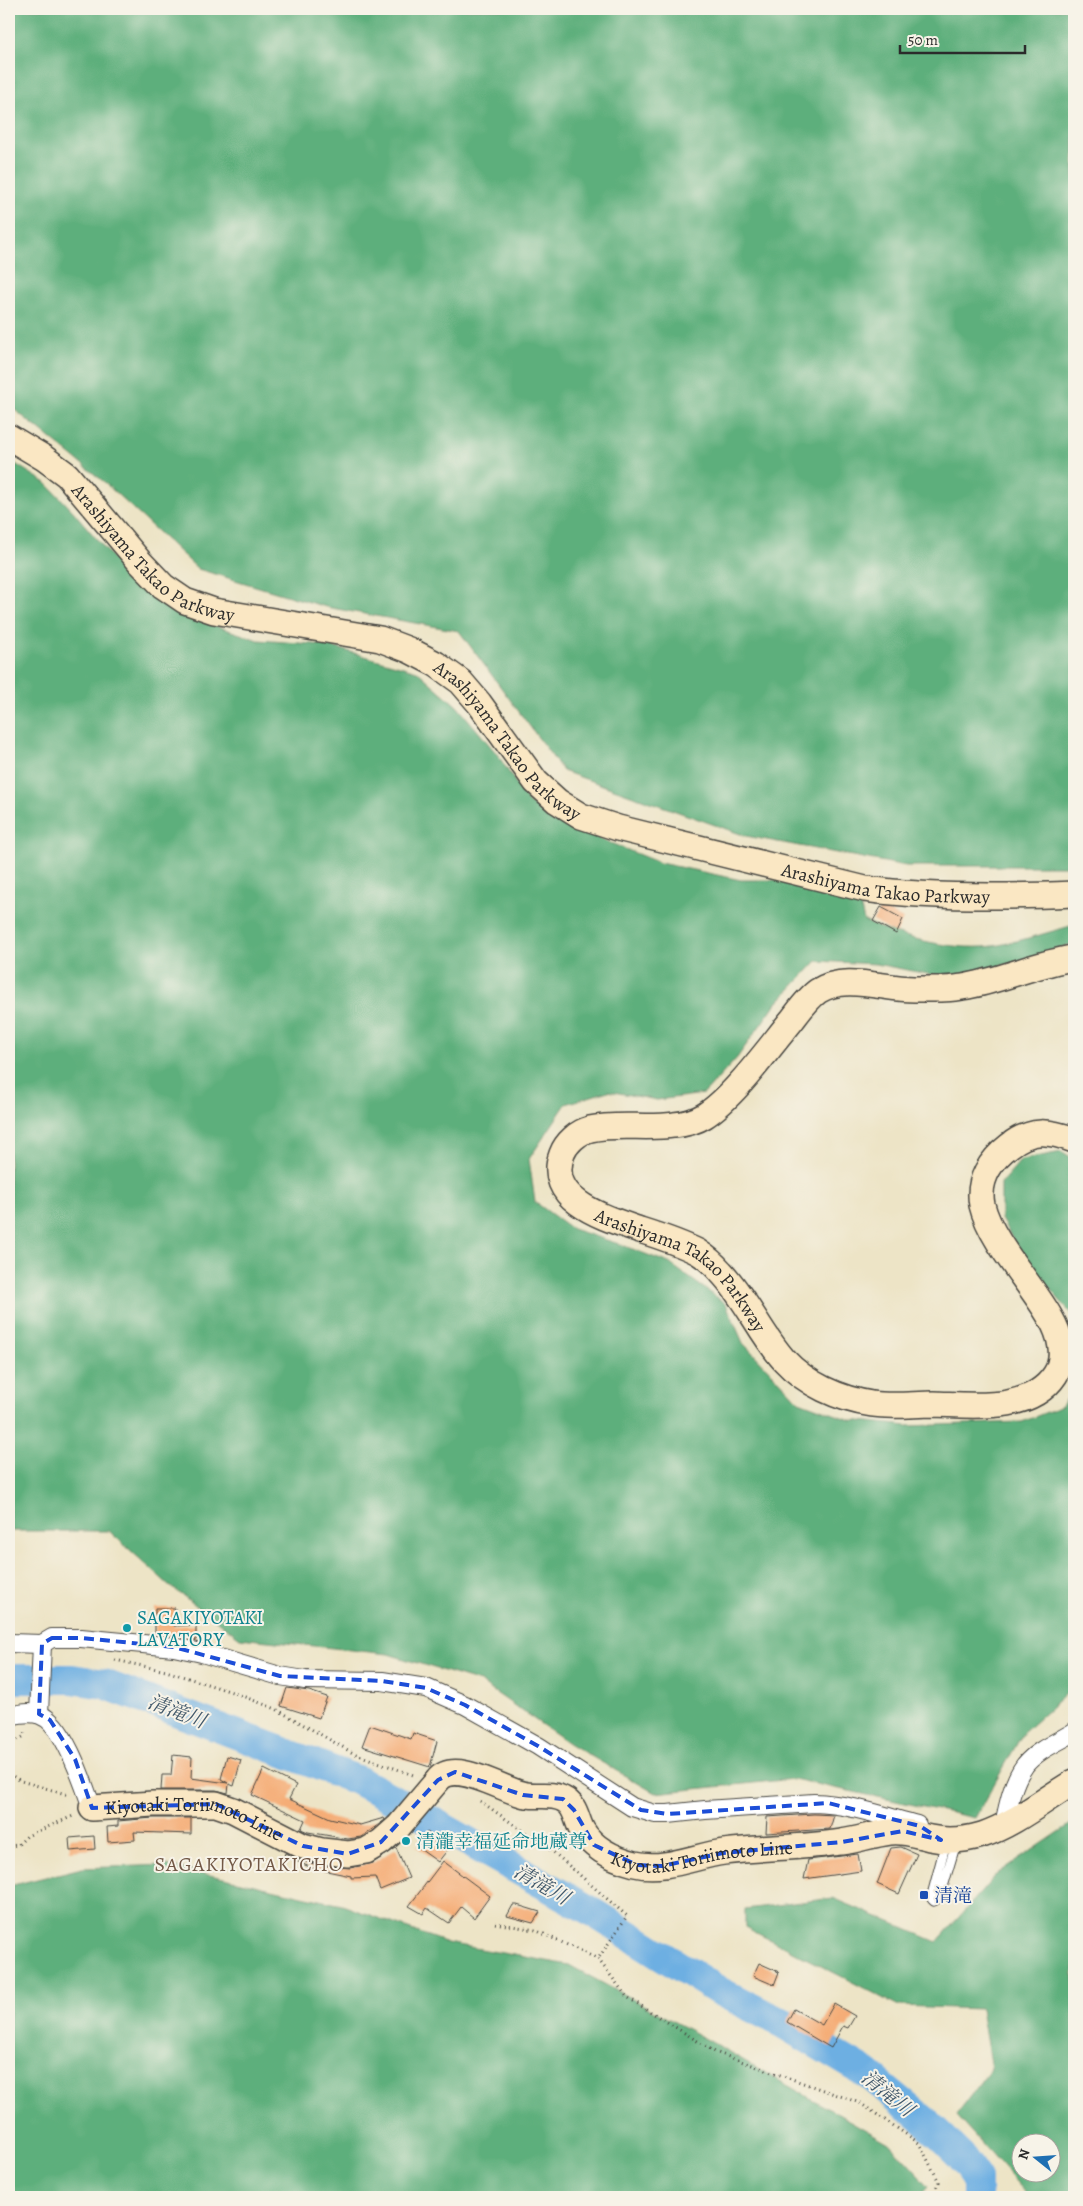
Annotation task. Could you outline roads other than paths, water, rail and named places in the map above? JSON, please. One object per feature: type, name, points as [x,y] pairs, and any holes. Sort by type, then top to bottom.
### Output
[{"type":"street","name":"Arashiyama Takao Parkway","points":[[9,437],[44,458],[66,475],[140,562],[163,586],[185,601],[214,611],[380,639],[436,664],[461,682],[479,703],[536,782],[557,801],[581,816],[618,828],[865,889],[898,894],[1043,896],[1074,894]]},
{"type":"street","name":"Arashiyama Takao Parkway","points":[[1074,958],[1055,961],[961,988],[910,989],[859,984],[837,984],[817,992],[725,1098],[700,1119],[676,1125],[584,1130],[570,1141],[561,1155],[560,1175],[565,1189],[580,1205],[600,1216],[659,1236],[701,1254],[721,1272],[745,1301],[784,1359],[808,1382],[838,1395],[873,1404],[983,1405],[1015,1401],[1036,1394],[1051,1381],[1060,1366],[1061,1343],[1050,1317],[998,1239],[982,1206],[981,1184],[991,1163],[1012,1143],[1034,1134],[1049,1131],[1074,1140]]},
{"type":"street","points":[[39,1712],[42,1647],[52,1638],[81,1638],[174,1647],[202,1652],[280,1676],[305,1680],[382,1681],[426,1688],[465,1705],[538,1746],[632,1807],[641,1810],[668,1814],[788,1804],[828,1803],[876,1812],[920,1826],[948,1840]]},
{"type":"street","points":[[9,1643],[42,1647]]},
{"type":"street","points":[[9,1716],[39,1712],[50,1720],[75,1759],[91,1804]]},
{"type":"street","points":[[1004,1825],[1008,1805],[1026,1764],[1038,1754],[1074,1732]]},
{"type":"street","name":"Kiyotaki Toriimoto Line","points":[[91,1804],[216,1804],[233,1810],[303,1846],[322,1851],[348,1854],[366,1851],[381,1842],[399,1826],[438,1780],[449,1772],[455,1772],[472,1775],[523,1795],[553,1796],[563,1799],[574,1810],[582,1829],[594,1845],[616,1858],[637,1865],[662,1866],[723,1852],[842,1842],[903,1831],[948,1840],[984,1834],[1004,1825],[1074,1782]]},
{"type":"lane","points":[[948,1840],[940,1897],[934,1902],[932,1894],[948,1840]]},
{"type":"waterway","name":"清滝川","points":[[9,1679],[72,1679],[104,1684],[357,1780],[389,1797],[591,1911],[719,1991],[782,2023],[868,2074],[925,2121],[961,2156],[977,2179],[977,2197]]},
{"type":"place","name":"SAGAKIYOTAKI LAVATORY","points":[[127,1628]]},
{"type":"place","name":"清瀧幸福延命地蔵尊","points":[[406,1841]]},
{"type":"place","name":"清滝","points":[[924,1895]]},
{"type":"district","name":"SAGAKIYOTAKICHO","points":[[249,1864]]}]
